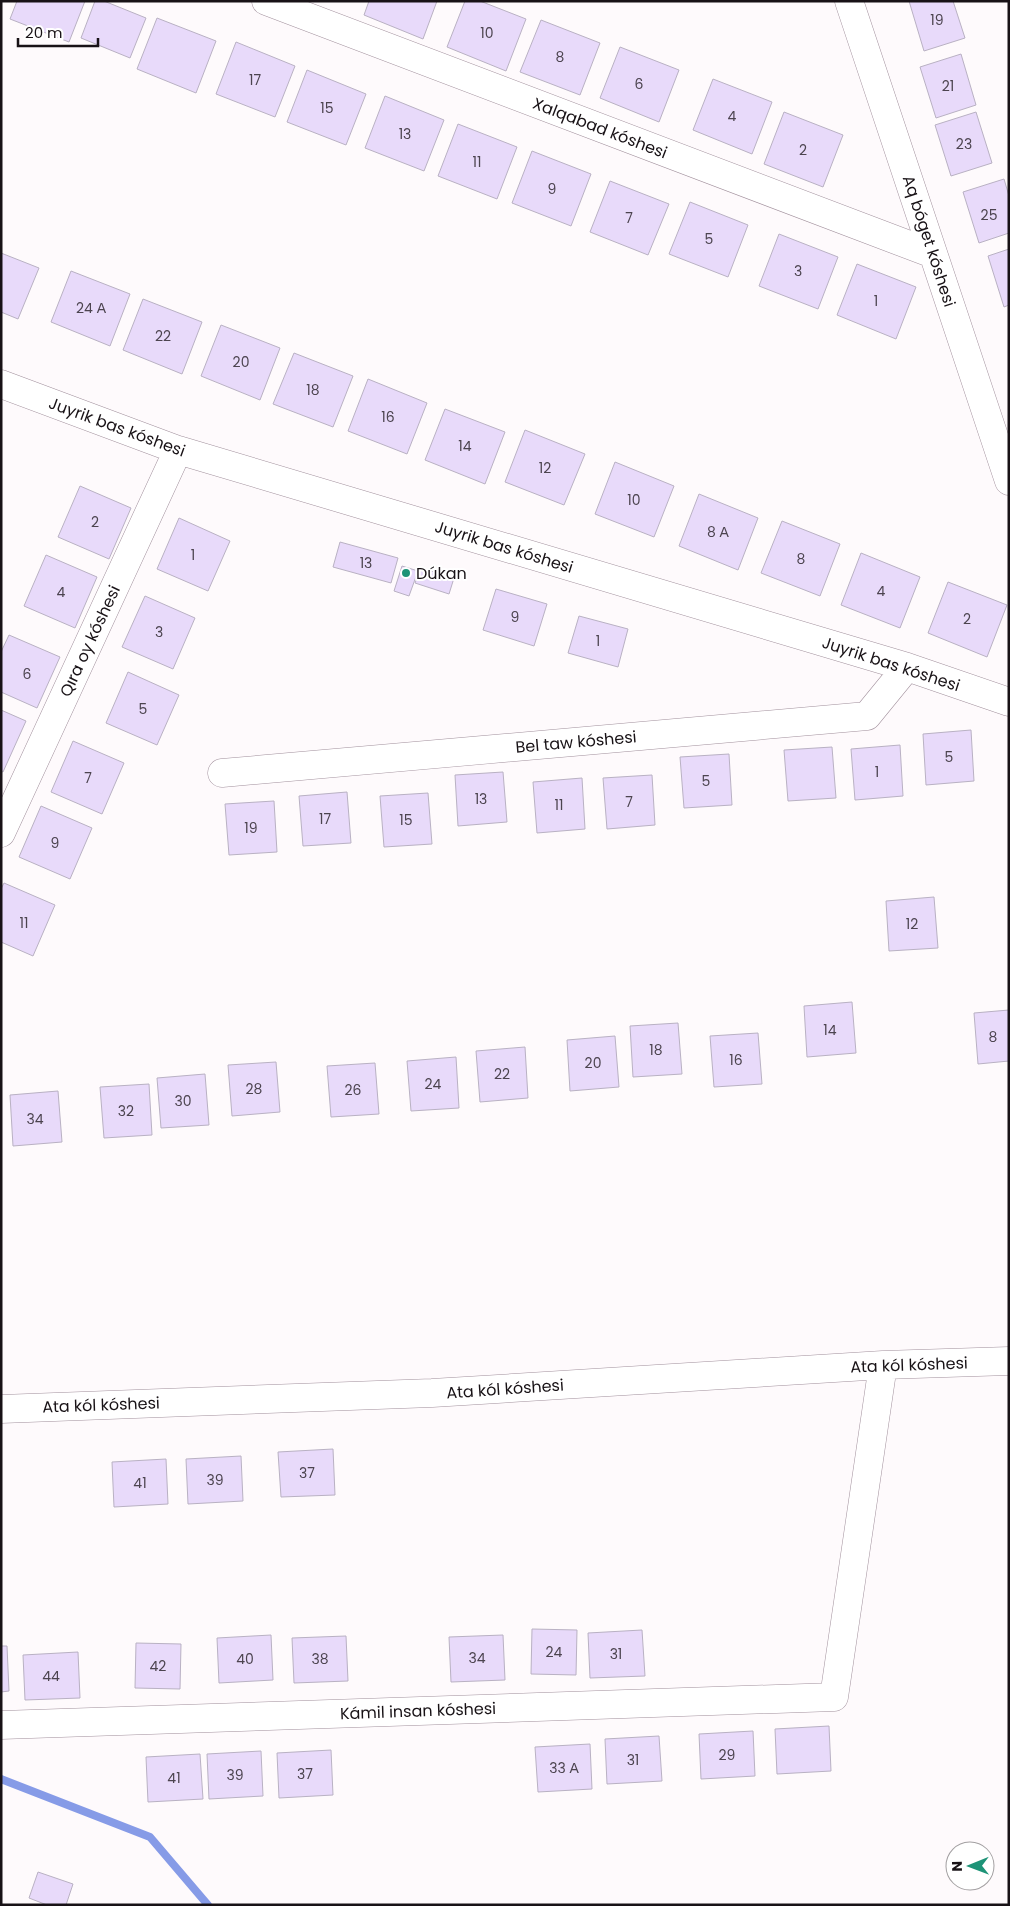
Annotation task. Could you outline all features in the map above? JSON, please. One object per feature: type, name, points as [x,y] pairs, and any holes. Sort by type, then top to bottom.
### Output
[{"type":"street","name":"Xalqabad kóshesi","points":[[266,1],[933,254]]},
{"type":"street","name":"Aq bóget kóshesi","points":[[849,1],[1009,480]]},
{"type":"street","name":"Juyrik bas kóshesi","points":[[1,384],[178,450],[908,667],[1009,702]]},
{"type":"street","name":"Qıra oy kóshesi","points":[[1,833],[178,450]]},
{"type":"street","name":"Bel taw kóshesi","points":[[222,774],[867,716],[908,667]]},
{"type":"street","name":"Ata kól kóshesi","points":[[1,1409],[432,1393],[883,1365],[1009,1361]]},
{"type":"street","name":"Kámil insan kóshesi","points":[[1,1725],[834,1697],[883,1365]]},
{"type":"building","points":[[17,1],[85,1],[69,42],[10,19]]},
{"type":"building","points":[[95,1],[104,1],[146,18],[130,58],[81,38]]},
{"type":"building","points":[[369,1],[437,1],[423,39],[364,15]]},
{"type":"building","points":[[465,1],[480,1],[526,19],[506,71],[447,47]]},
{"type":"building","points":[[909,1],[953,1],[965,38],[924,51]]},
{"type":"building","points":[[157,18],[216,41],[196,93],[137,69]]},
{"type":"building","points":[[541,20],[600,43],[580,95],[520,72]]},
{"type":"building","points":[[236,42],[295,66],[275,117],[216,94]]},
{"type":"building","points":[[620,47],[679,70],[659,122],[600,98]]},
{"type":"building","points":[[961,54],[976,105],[936,118],[920,67]]},
{"type":"building","points":[[307,70],[366,94],[346,145],[287,122]]},
{"type":"building","points":[[713,79],[772,102],[752,154],[693,130]]},
{"type":"building","points":[[385,96],[444,120],[424,171],[365,148]]},
{"type":"building","points":[[784,112],[843,135],[823,187],[764,164]]},
{"type":"building","points":[[976,112],[992,163],[951,176],[935,125]]},
{"type":"building","points":[[458,124],[517,147],[497,199],[438,176]]},
{"type":"building","points":[[532,151],[591,174],[571,226],[512,203]]},
{"type":"building","points":[[1004,179],[1009,196],[1009,233],[979,243],[963,192]]},
{"type":"building","points":[[610,181],[669,204],[648,255],[590,232]]},
{"type":"building","points":[[690,202],[748,225],[728,277],[669,254]]},
{"type":"building","points":[[779,234],[838,257],[818,309],[759,286]]},
{"type":"building","points":[[1009,249],[1009,305],[1004,307],[988,256]]},
{"type":"building","points":[[1,253],[39,268],[18,319],[1,312]]},
{"type":"building","points":[[857,264],[916,287],[896,339],[837,315]]},
{"type":"building","points":[[71,271],[130,294],[110,346],[51,322]]},
{"type":"building","points":[[143,299],[202,322],[182,374],[123,350]]},
{"type":"building","points":[[221,325],[280,348],[260,400],[201,376]]},
{"type":"building","points":[[294,353],[353,376],[333,427],[273,404]]},
{"type":"building","points":[[368,379],[427,403],[407,454],[348,431]]},
{"type":"building","points":[[445,409],[505,432],[485,484],[425,460]]},
{"type":"building","points":[[525,430],[585,454],[564,505],[505,482]]},
{"type":"building","points":[[615,462],[674,486],[654,537],[595,514]]},
{"type":"building","points":[[80,486],[131,508],[109,559],[58,537]]},
{"type":"building","points":[[699,494],[758,518],[738,570],[679,546]]},
{"type":"building","points":[[179,518],[230,541],[208,591],[157,569]]},
{"type":"building","points":[[782,521],[840,544],[820,596],[761,573]]},
{"type":"building","points":[[340,542],[398,558],[391,583],[333,567]]},
{"type":"building","points":[[861,553],[920,577],[900,628],[841,605]]},
{"type":"building","points":[[46,555],[97,577],[75,628],[24,606]]},
{"type":"building","points":[[402,566],[418,571],[409,596],[394,591]]},
{"type":"building","points":[[421,568],[454,578],[449,594],[415,583]]},
{"type":"building","points":[[948,582],[1007,605],[987,657],[928,633]]},
{"type":"building","points":[[496,589],[547,604],[534,646],[483,630]]},
{"type":"building","points":[[145,596],[195,618],[173,669],[122,647]]},
{"type":"building","points":[[579,616],[628,629],[618,667],[568,653]]},
{"type":"building","points":[[9,635],[60,657],[37,708],[1,692],[1,652]]},
{"type":"building","points":[[128,672],[179,695],[157,745],[106,723]]},
{"type":"building","points":[[1,710],[26,721],[3,772],[1,771]]},
{"type":"building","points":[[971,730],[974,781],[926,785],[923,734]]},
{"type":"building","points":[[73,741],[124,763],[102,814],[51,792]]},
{"type":"building","points":[[900,745],[903,796],[855,800],[851,749]]},
{"type":"building","points":[[832,747],[836,798],[788,801],[784,750]]},
{"type":"building","points":[[729,754],[732,805],[684,808],[680,757]]},
{"type":"building","points":[[503,772],[507,822],[458,826],[455,775]]},
{"type":"building","points":[[652,775],[655,825],[607,829],[603,778]]},
{"type":"building","points":[[582,778],[585,829],[537,833],[533,782]]},
{"type":"building","points":[[347,792],[351,843],[303,846],[299,796]]},
{"type":"building","points":[[428,793],[432,844],[384,847],[380,796]]},
{"type":"building","points":[[274,801],[277,852],[229,855],[225,804]]},
{"type":"building","points":[[41,806],[92,828],[70,879],[19,857]]},
{"type":"building","points":[[4,883],[55,905],[33,956],[1,942],[1,889]]},
{"type":"building","points":[[934,897],[938,948],[889,951],[886,901]]},
{"type":"building","points":[[852,1002],[856,1053],[807,1057],[804,1006]]},
{"type":"building","points":[[1009,1010],[1009,1061],[978,1064],[974,1013]]},
{"type":"building","points":[[678,1023],[682,1074],[633,1077],[630,1026]]},
{"type":"building","points":[[758,1033],[762,1084],[714,1087],[710,1036]]},
{"type":"building","points":[[615,1036],[619,1087],[570,1091],[567,1040]]},
{"type":"building","points":[[525,1047],[528,1098],[480,1102],[476,1051]]},
{"type":"building","points":[[456,1057],[459,1108],[411,1111],[407,1061]]},
{"type":"building","points":[[276,1062],[280,1112],[232,1116],[228,1065]]},
{"type":"building","points":[[375,1063],[379,1114],[331,1117],[327,1066]]},
{"type":"building","points":[[205,1074],[209,1125],[161,1128],[157,1078]]},
{"type":"building","points":[[149,1084],[152,1135],[104,1138],[100,1087]]},
{"type":"building","points":[[58,1091],[62,1142],[13,1146],[10,1095]]},
{"type":"building","points":[[333,1449],[335,1495],[281,1497],[278,1452]]},
{"type":"building","points":[[241,1456],[243,1501],[188,1504],[186,1459]]},
{"type":"building","points":[[166,1459],[168,1504],[114,1507],[112,1462]]},
{"type":"building","points":[[532,1629],[577,1630],[576,1675],[531,1674]]},
{"type":"building","points":[[642,1630],[645,1676],[590,1678],[588,1633]]},
{"type":"building","points":[[271,1635],[273,1680],[219,1683],[217,1638]]},
{"type":"building","points":[[503,1635],[505,1680],[451,1682],[449,1637]]},
{"type":"building","points":[[346,1636],[348,1681],[294,1683],[292,1638]]},
{"type":"building","points":[[136,1643],[181,1644],[180,1689],[135,1688]]},
{"type":"building","points":[[1,1646],[7,1646],[9,1691],[1,1692]]},
{"type":"building","points":[[78,1652],[80,1698],[25,1700],[23,1655]]},
{"type":"building","points":[[829,1726],[831,1771],[777,1774],[775,1729]]},
{"type":"building","points":[[753,1731],[755,1776],[701,1779],[699,1734]]},
{"type":"building","points":[[659,1736],[662,1781],[607,1784],[605,1739]]},
{"type":"building","points":[[590,1744],[592,1789],[538,1792],[535,1747]]},
{"type":"building","points":[[331,1750],[333,1795],[279,1798],[277,1753]]},
{"type":"building","points":[[261,1751],[263,1796],[209,1799],[207,1754]]},
{"type":"building","points":[[200,1754],[203,1799],[148,1802],[146,1757]]},
{"type":"building","points":[[38,1872],[73,1884],[66,1905],[47,1905],[29,1898]]},
{"type":"waterway","points":[[1,1779],[150,1837],[208,1905]]},
{"type":"place","name":"Dúkan","points":[[406,573]]}]
